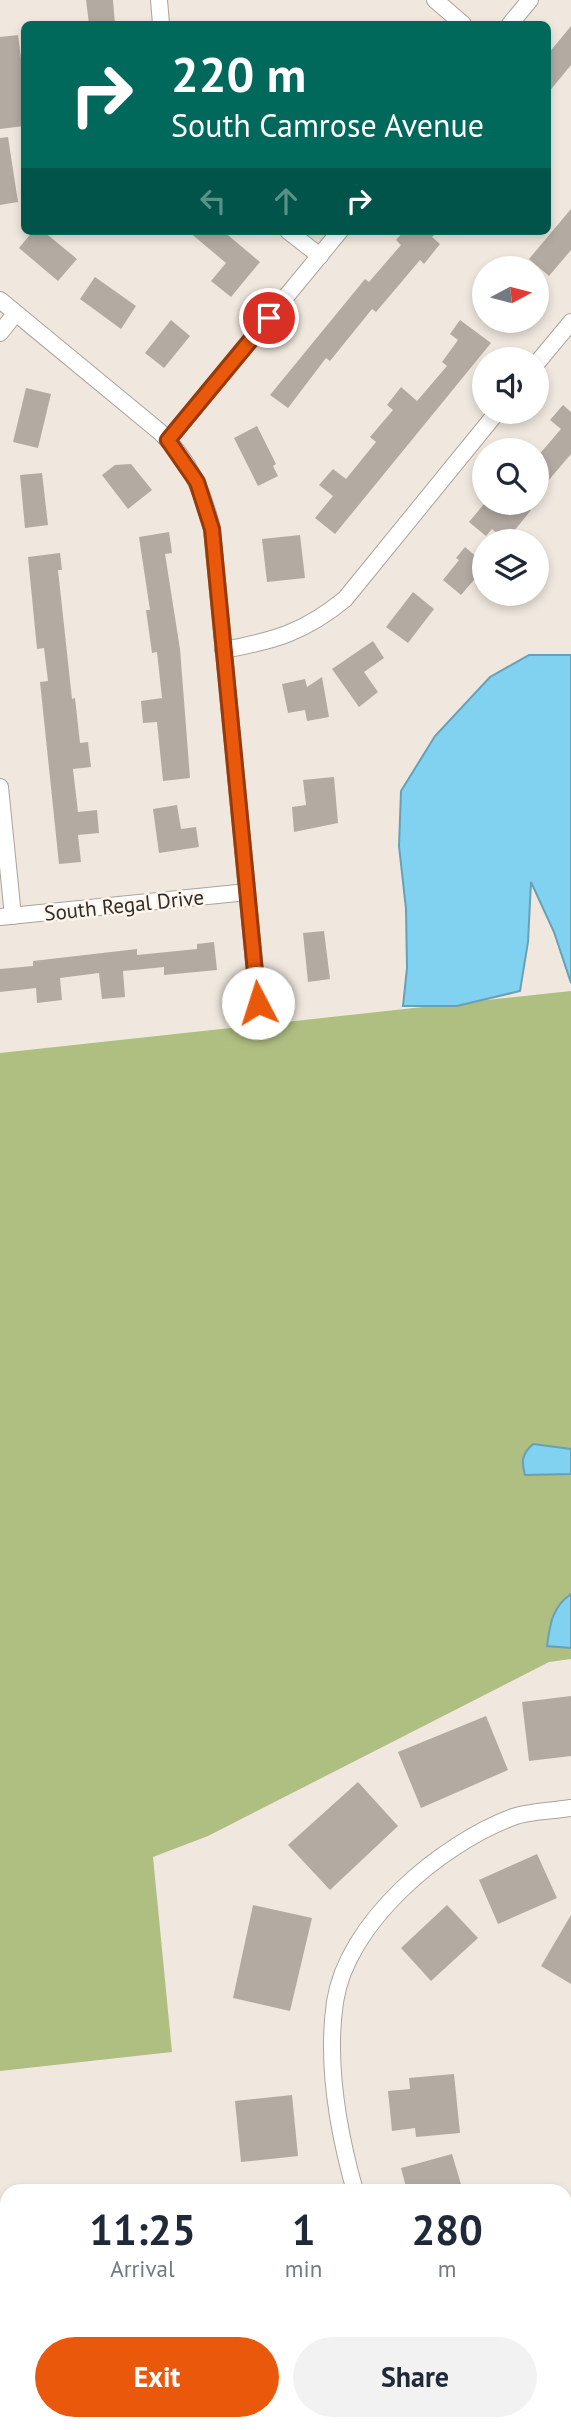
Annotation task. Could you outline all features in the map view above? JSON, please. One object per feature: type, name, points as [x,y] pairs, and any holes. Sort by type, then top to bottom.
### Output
[{"type":"street","points":[[159,0],[161,21]]},
{"type":"street","points":[[435,0],[460,21]]},
{"type":"street","points":[[512,21],[530,0]]},
{"type":"street","points":[[293,235],[320,256]]},
{"type":"street","points":[[168,440],[337,235]]},
{"type":"street","points":[[0,300],[168,440],[183,457],[205,503],[212,529],[258,1003]]},
{"type":"street","points":[[0,333],[15,314]]},
{"type":"street","points":[[549,349],[571,322]]},
{"type":"street","points":[[223,650],[289,635],[324,616],[345,598],[487,424]]},
{"type":"street","points":[[0,787],[6,916]]},
{"type":"street","name":"South Regal Drive","points":[[6,916],[247,892]]},
{"type":"street","points":[[353,2184],[341,2140],[332,2050],[335,2000],[354,1947],[395,1895],[444,1854],[514,1816],[571,1808]]},
{"type":"green space","points":[[571,991],[571,1659],[549,1662],[208,1836],[153,1857],[172,2052],[0,2071],[0,1053]]},
{"type":"water","points":[[529,655],[571,655],[571,983],[554,932],[531,882],[528,942],[520,991],[457,1006],[403,1006],[407,968],[406,909],[399,846],[401,791],[435,736],[490,677]]},
{"type":"water","points":[[533,1444],[571,1449],[571,1474],[525,1475],[523,1458]]},
{"type":"water","points":[[571,1594],[571,1648],[547,1646],[556,1610]]},
{"type":"building","points":[[86,0],[113,0],[115,21],[89,21]]},
{"type":"building","points":[[571,26],[571,65],[551,89],[551,50]]},
{"type":"building","points":[[18,35],[21,59],[21,126],[0,129],[0,37]]},
{"type":"building","points":[[8,137],[18,202],[0,205],[0,138]]},
{"type":"building","points":[[571,209],[571,250],[550,275],[550,256],[532,256]]},
{"type":"building","points":[[30,235],[48,235],[77,259],[58,281],[19,248]]},
{"type":"building","points":[[193,235],[228,235],[260,262],[231,297],[211,281],[226,263]]},
{"type":"building","points":[[400,235],[434,235],[432,237],[440,244],[424,264],[420,260],[376,312],[372,309],[330,361],[326,358],[288,408],[270,395],[365,279],[369,282],[401,245],[396,240]]},
{"type":"building","points":[[95,277],[136,306],[121,329],[80,299]]},
{"type":"building","points":[[171,320],[190,336],[164,368],[145,353]]},
{"type":"building","points":[[460,320],[472,329],[472,333],[478,333],[491,343],[488,347],[472,347],[472,366],[335,534],[315,518],[333,496],[319,485],[333,469],[346,479],[376,442],[370,437],[393,410],[387,405],[401,387],[417,401],[447,366],[442,362],[458,340],[450,334]]},
{"type":"building","points":[[26,388],[51,394],[38,448],[13,442]]},
{"type":"building","points":[[563,405],[571,412],[571,454],[549,480],[549,443],[561,429],[550,420]]},
{"type":"building","points":[[257,426],[276,464],[273,466],[278,476],[258,486],[234,438]]},
{"type":"building","points":[[131,464],[152,490],[128,509],[102,475],[115,465]]},
{"type":"building","points":[[42,473],[48,525],[25,528],[20,475]]},
{"type":"building","points":[[475,515],[527,515],[516,529],[478,529],[469,522]]},
{"type":"building","points":[[169,532],[172,553],[165,554],[180,649],[190,778],[163,781],[157,722],[143,723],[141,701],[162,698],[157,652],[152,653],[146,610],[150,610],[139,537]]},
{"type":"building","points":[[300,535],[305,578],[267,582],[262,539]]},
{"type":"building","points":[[465,547],[472,553],[472,582],[461,595],[443,580],[459,560],[456,558]]},
{"type":"building","points":[[60,553],[62,570],[58,570],[72,699],[75,698],[80,743],[88,742],[91,767],[73,769],[78,812],[97,810],[99,833],[78,835],[81,862],[59,864],[40,682],[48,681],[44,648],[37,649],[28,557]]},
{"type":"building","points":[[413,592],[434,609],[408,643],[386,627]]},
{"type":"building","points":[[373,641],[384,658],[364,672],[378,692],[359,707],[332,669]]},
{"type":"building","points":[[322,677],[329,717],[307,721],[305,710],[288,713],[282,684],[305,679],[307,687]]},
{"type":"building","points":[[334,777],[338,823],[294,832],[292,807],[306,805],[303,780]]},
{"type":"building","points":[[177,805],[181,829],[196,827],[199,847],[159,853],[153,809]]},
{"type":"building","points":[[324,931],[330,979],[308,982],[303,933]]},
{"type":"building","points":[[214,942],[217,970],[164,975],[164,967],[123,971],[125,997],[102,999],[99,973],[60,978],[62,1000],[37,1003],[36,988],[0,992],[0,969],[33,966],[33,961],[137,949],[137,955],[197,949],[197,944]]},
{"type":"building","points":[[571,1696],[571,1756],[529,1761],[522,1702]]},
{"type":"building","points":[[486,1716],[508,1770],[421,1808],[398,1752]]},
{"type":"building","points":[[358,1782],[398,1826],[330,1890],[288,1845]]},
{"type":"building","points":[[537,1854],[557,1898],[498,1924],[479,1880]]},
{"type":"building","points":[[253,1905],[312,1918],[290,2011],[233,1998]]},
{"type":"building","points":[[447,1905],[478,1938],[431,1981],[401,1948]]},
{"type":"building","points":[[571,1915],[571,1984],[541,1966]]},
{"type":"building","points":[[454,2074],[460,2133],[416,2137],[415,2128],[392,2131],[388,2091],[410,2089],[409,2078]]},
{"type":"building","points":[[292,2095],[298,2156],[241,2162],[235,2101]]},
{"type":"building","points":[[452,2154],[461,2184],[405,2184],[401,2168]]},
{"type":"route","points":[[258,1003],[212,529],[197,482],[183,457],[168,440],[269,318]]}]
